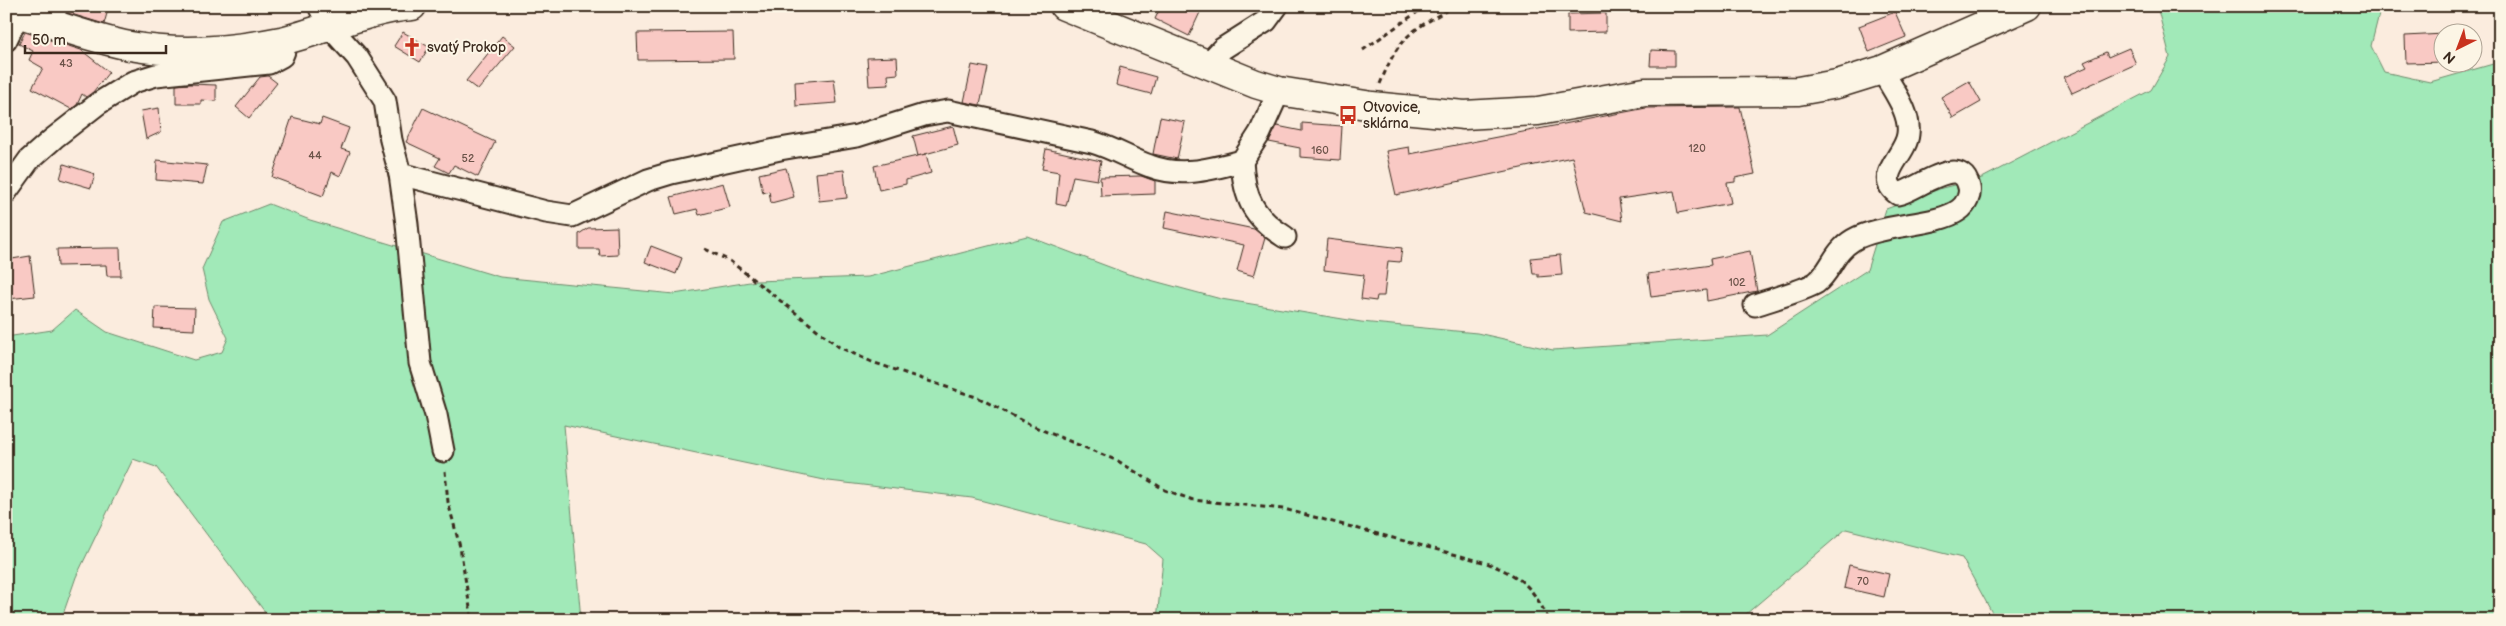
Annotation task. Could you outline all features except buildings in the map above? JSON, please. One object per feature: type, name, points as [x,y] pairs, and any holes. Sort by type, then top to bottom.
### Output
[{"type":"main road","points":[[13,12],[52,14],[105,40],[153,49],[211,51],[281,41],[324,16],[412,6]]},
{"type":"main road","points":[[1064,6],[1256,84],[1279,91],[1372,106],[1464,115],[1538,111],[1645,92],[1798,91],[1837,84],[1882,70],[2027,6]]},
{"type":"street","points":[[1208,64],[1222,48],[1266,22],[1277,6]]},
{"type":"street","points":[[6,40],[13,12]]},
{"type":"street","points":[[324,16],[357,57],[385,102],[408,224],[420,363],[436,415],[443,451]]},
{"type":"street","points":[[6,192],[29,160],[54,138],[99,103],[133,82],[156,76],[269,63],[282,56],[284,52],[281,41]]},
{"type":"street","points":[[1755,306],[1816,282],[1839,251],[1854,239],[1897,226],[1937,218],[1958,211],[1965,204],[1969,195],[1969,186],[1960,174],[1952,171],[1941,173],[1909,192],[1898,194],[1888,186],[1887,180],[1890,169],[1905,146],[1909,120],[1882,70]]},
{"type":"street","points":[[1279,91],[1260,133],[1242,161],[1243,185],[1251,204],[1262,220],[1285,237]]},
{"type":"street","points":[[400,174],[546,212],[572,216],[648,180],[671,173],[780,148],[857,136],[924,115],[948,111],[1102,144],[1164,171],[1184,173],[1242,161]]},
{"type":"path","points":[[1363,50],[1426,6]]},
{"type":"path","points":[[1372,106],[1391,55],[1408,33],[1454,6]]},
{"type":"path","points":[[705,249],[730,261],[839,347],[872,362],[979,398],[1030,425],[1118,461],[1165,490],[1193,500],[1284,509],[1487,563],[1516,575],[1537,597],[1549,620]]},
{"type":"path","points":[[443,451],[448,502],[460,547],[472,620]]},
{"type":"green space","points":[[2157,6],[2381,6],[2371,46],[2384,72],[2430,82],[2465,72],[2484,72],[2484,67],[2500,62],[2500,620],[1996,620],[1962,558],[1846,529],[1739,620],[1157,620],[1163,559],[1146,544],[972,498],[829,481],[564,425],[581,620],[271,620],[156,467],[133,459],[76,577],[61,620],[6,620],[6,337],[52,330],[75,310],[107,332],[194,360],[222,352],[228,338],[209,299],[202,269],[223,222],[269,204],[310,220],[500,277],[674,294],[756,281],[868,277],[1027,236],[1128,274],[1221,299],[1361,322],[1477,333],[1553,350],[1767,335],[1867,270],[1886,209],[1942,188],[1982,178],[2151,90],[2170,57]]},
{"type":"place","name":"svatý Prokop","points":[[412,47]]},
{"type":"place","name":"Otvovice, sklárna","points":[[1348,115]]}]
